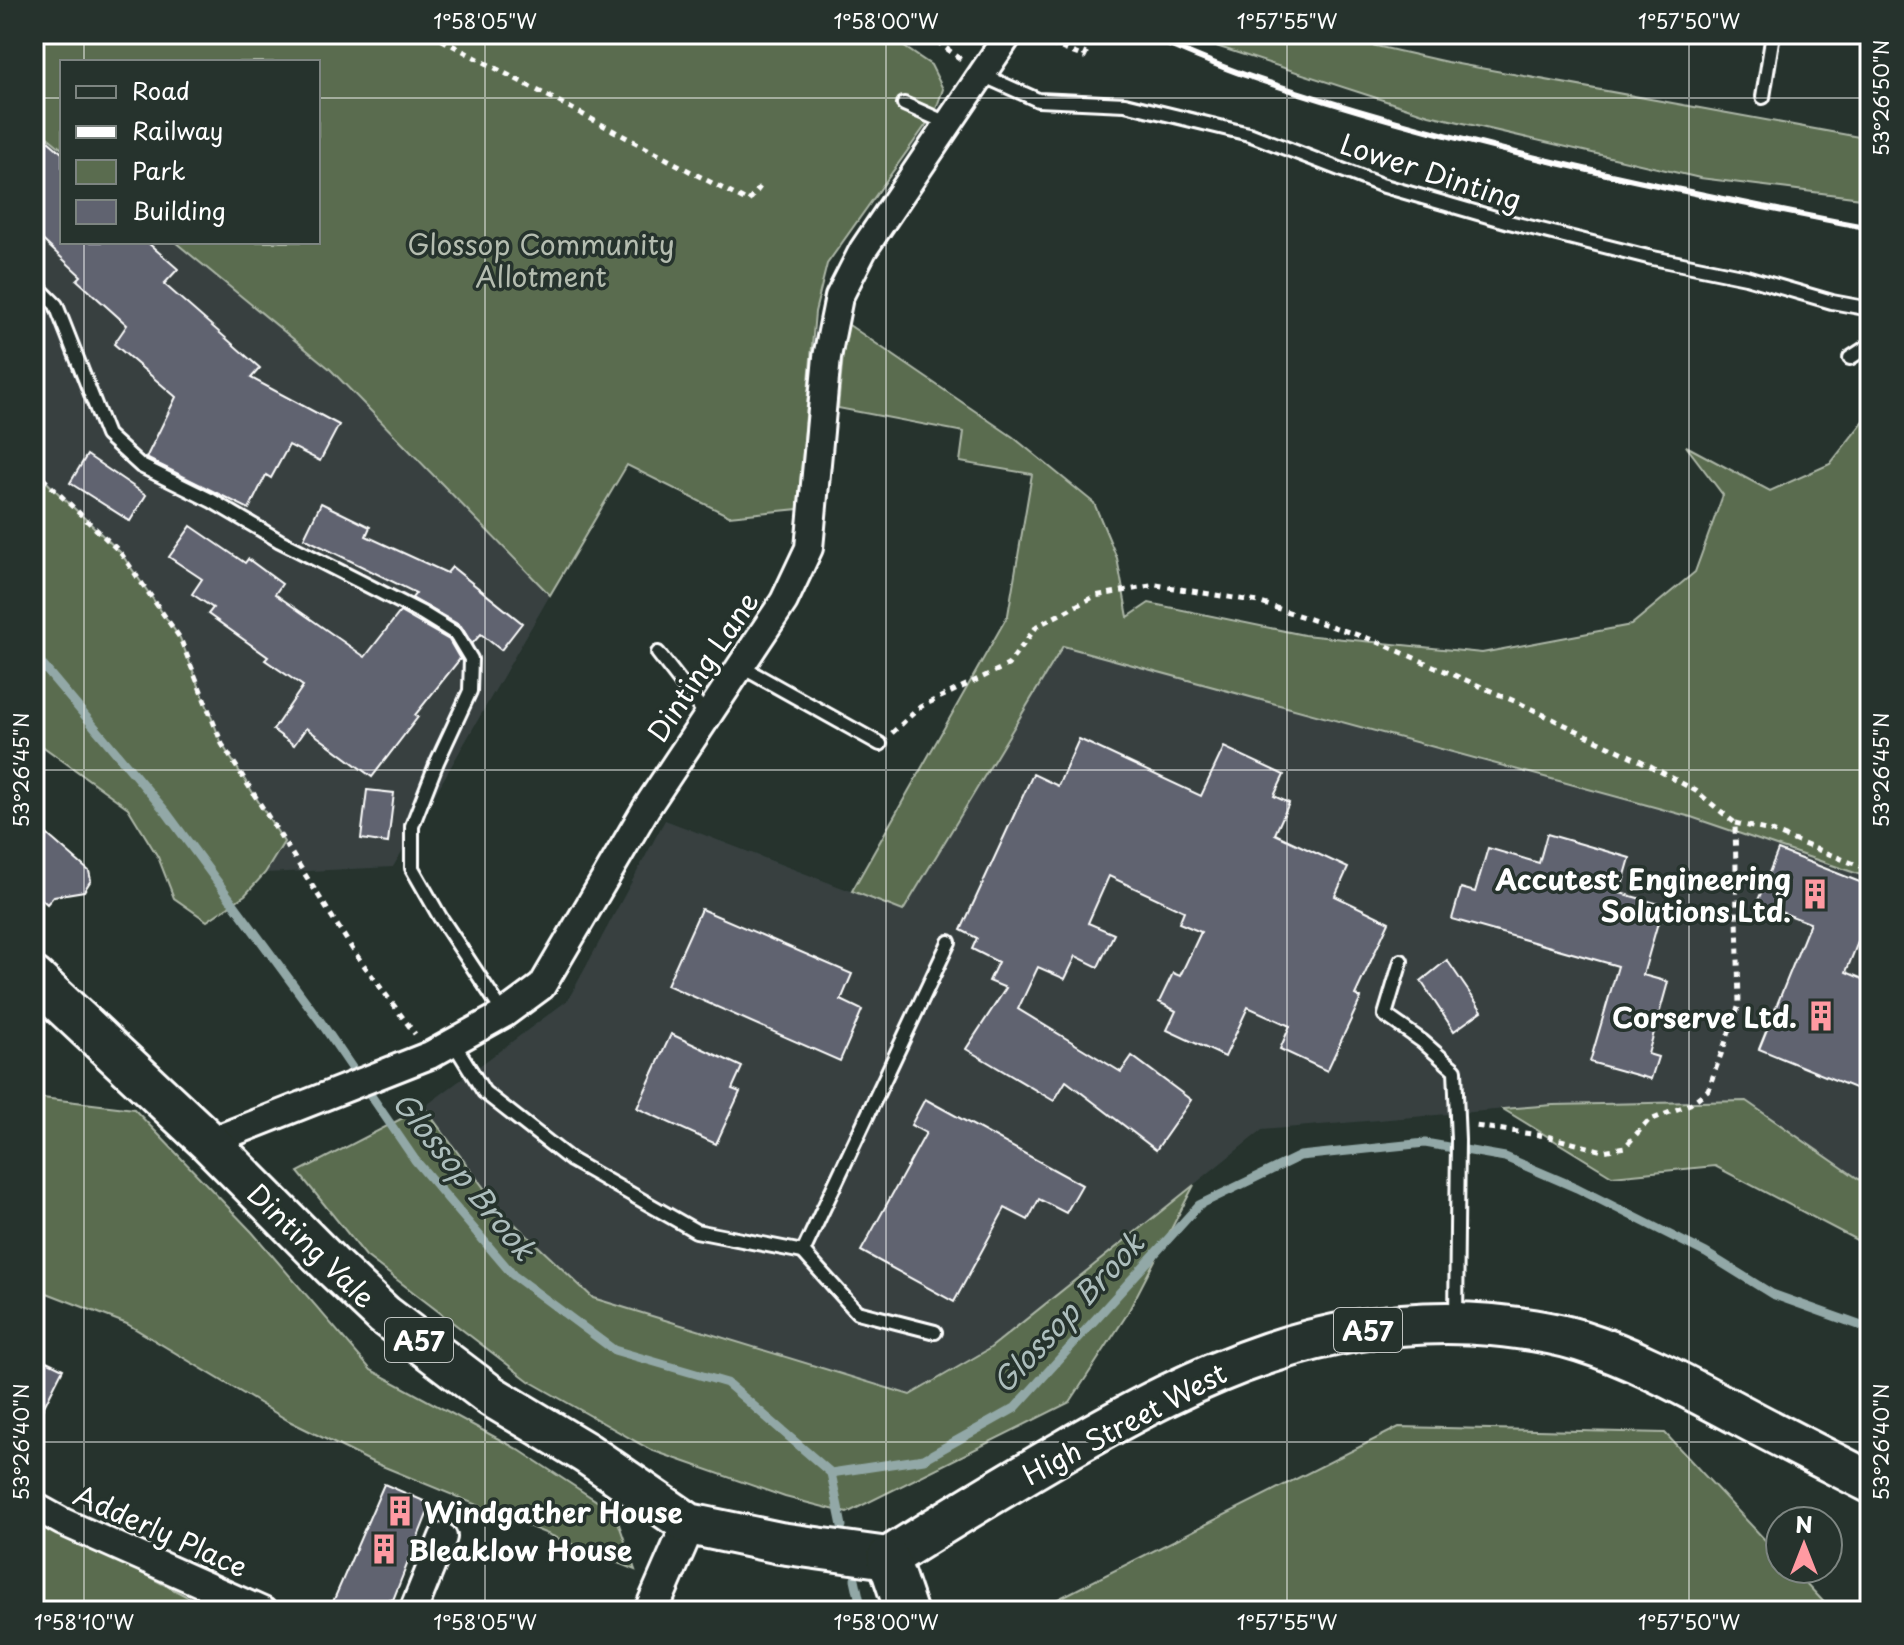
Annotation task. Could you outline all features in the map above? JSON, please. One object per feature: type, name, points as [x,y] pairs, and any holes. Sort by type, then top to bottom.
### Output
[{"type":"main road","name":"Dinting Vale","points":[[34,978],[209,1142],[384,1315],[491,1396],[586,1453],[689,1524],[780,1543],[888,1558]]},
{"type":"main road","name":"High Street West","points":[[888,1558],[1035,1467],[1194,1380],[1276,1349],[1339,1333],[1409,1324],[1456,1322],[1518,1328],[1580,1341],[1653,1369],[1870,1482]]},
{"type":"main road","points":[[888,1558],[906,1611]]},
{"type":"street","name":"Dinting Lane","points":[[209,1142],[418,1059],[504,1014],[542,986],[647,807],[784,601],[809,548],[827,357],[839,297],[863,250],[1009,34]]},
{"type":"street","name":"Adderly Place","points":[[34,1506],[63,1522],[263,1611]]},
{"type":"street","points":[[651,1611],[689,1524]]},
{"type":"street","points":[[413,1611],[443,1537]]},
{"type":"lane","points":[[1763,97],[1773,34]]},
{"type":"lane","name":"Lower Dinting","points":[[982,75],[1038,100],[1125,104],[1249,134],[1381,185],[1495,218],[1870,309]]},
{"type":"lane","points":[[904,104],[949,124]]},
{"type":"lane","points":[[34,283],[56,305],[107,435],[141,466],[212,501],[280,541],[422,613],[456,634],[471,659],[470,691],[412,826],[412,868],[440,917],[504,1014]]},
{"type":"lane","points":[[1850,358],[1870,345]]},
{"type":"lane","points":[[658,653],[707,716]]},
{"type":"lane","points":[[740,666],[880,744]]},
{"type":"lane","points":[[803,1252],[949,942]]},
{"type":"lane","points":[[1401,961],[1385,1015],[1422,1041],[1455,1070],[1458,1140],[1456,1322]]},
{"type":"lane","points":[[453,1042],[484,1092],[571,1160],[696,1231],[803,1252],[857,1312],[935,1332]]},
{"type":"path","points":[[431,34],[748,202],[763,183]]},
{"type":"path","points":[[927,34],[982,75]]},
{"type":"path","points":[[1051,34],[1048,43],[1084,57],[1095,34]]},
{"type":"path","points":[[34,470],[120,552],[180,638],[222,744],[355,953],[418,1059]]},
{"type":"path","points":[[880,744],[920,707],[1008,665],[1037,626],[1095,596],[1156,585],[1258,602],[1373,640],[1505,697],[1645,763],[1696,791],[1735,823],[1770,831],[1870,870]]},
{"type":"path","points":[[1457,1124],[1546,1136],[1603,1151],[1625,1147],[1648,1121],[1690,1104],[1708,1090],[1739,1005],[1735,823]]},
{"type":"shaded area","points":[[34,126],[60,147],[60,244],[177,244],[330,369],[550,595],[393,867],[265,873],[284,842],[222,744],[180,637],[120,552],[34,470]]},
{"type":"shaded area","points":[[1063,646],[1691,817],[1870,878],[1870,1187],[1746,1101],[1553,1105],[1262,1130],[989,1349],[911,1395],[593,1298],[501,1211],[424,1107],[568,1000],[665,820],[903,911]]},
{"type":"green space","name":"Glossop Community Allotment","points":[[34,34],[885,34],[931,65],[943,89],[935,112],[827,264],[815,312],[798,509],[729,516],[627,465],[550,595],[330,369],[177,244],[320,244],[320,60],[60,60],[60,147],[34,126]]},
{"type":"green space","points":[[1179,34],[1323,34],[1447,62],[1870,139],[1870,199],[1700,178],[1429,115]]},
{"type":"green space","points":[[846,323],[1013,437],[1094,503],[1117,558],[1128,617],[1149,603],[1304,635],[1482,653],[1631,625],[1695,572],[1723,495],[1686,446],[1770,491],[1830,464],[1870,413],[1870,878],[1691,817],[1063,646],[903,911],[852,891],[1008,615],[1032,474],[960,462],[964,432],[838,408]]},
{"type":"green space","points":[[34,470],[120,552],[180,638],[222,744],[284,842],[265,873],[245,895],[207,921],[174,898],[158,857],[128,808],[34,740]]},
{"type":"green space","points":[[34,1097],[134,1109],[252,1232],[371,1370],[519,1450],[615,1513],[635,1570],[370,1461],[289,1421],[127,1324],[34,1288]]},
{"type":"green space","points":[[1746,1101],[1870,1187],[1870,1247],[1715,1166],[1612,1176],[1503,1109],[1553,1105]]},
{"type":"green space","points":[[424,1107],[501,1211],[593,1298],[910,1395],[989,1349],[1194,1185],[1126,1316],[1070,1402],[847,1513],[785,1497],[651,1450],[529,1381],[366,1256],[298,1172]]},
{"type":"green space","points":[[1399,1427],[1665,1433],[1764,1539],[1764,1585],[1808,1585],[1832,1611],[1053,1611],[1050,1603]]},
{"type":"green space","points":[[34,1517],[215,1611],[34,1611]]},
{"type":"building","points":[[34,129],[60,151],[60,244],[149,244],[178,269],[164,284],[260,368],[251,378],[339,425],[320,461],[289,445],[271,478],[266,475],[249,509],[146,458],[176,397],[114,344],[127,325],[77,280],[81,276],[34,232]]},
{"type":"building","points":[[87,455],[146,495],[130,521],[70,483]]},
{"type":"building","points":[[321,503],[370,527],[366,536],[447,573],[452,567],[522,623],[501,650],[481,634],[472,644],[461,626],[412,598],[416,593],[304,538]]},
{"type":"building","points":[[191,526],[245,563],[248,559],[282,584],[275,594],[365,657],[400,612],[449,640],[460,659],[415,715],[418,717],[372,777],[306,728],[294,745],[273,730],[303,686],[208,614],[213,608],[192,594],[202,579],[169,557]]},
{"type":"building","points":[[1079,739],[1201,796],[1224,747],[1284,775],[1274,796],[1289,803],[1275,834],[1348,868],[1335,896],[1389,922],[1355,995],[1361,998],[1327,1071],[1280,1049],[1290,1026],[1248,1007],[1225,1057],[1167,1030],[1176,1011],[1159,1002],[1173,973],[1180,976],[1201,932],[1179,923],[1184,911],[1109,876],[1088,923],[1114,934],[1098,967],[1076,956],[1065,979],[1038,967],[1018,1009],[1121,1072],[1132,1056],[1191,1100],[1156,1150],[1066,1081],[1054,1101],[966,1049],[1006,988],[989,981],[998,962],[972,949],[977,938],[961,930],[1033,774],[1058,786]]},
{"type":"building","points":[[367,790],[394,793],[388,843],[361,839]]},
{"type":"building","points":[[34,823],[89,871],[91,880],[84,891],[54,896],[47,904],[34,892]]},
{"type":"building","points":[[1547,834],[1630,858],[1620,893],[1663,905],[1643,975],[1668,982],[1648,1054],[1658,1057],[1651,1079],[1590,1062],[1618,966],[1452,919],[1461,888],[1475,892],[1488,848],[1539,863]]},
{"type":"building","points":[[1778,850],[1870,886],[1870,912],[1846,972],[1870,982],[1870,1056],[1857,1089],[1759,1049],[1810,923],[1757,903]]},
{"type":"building","points":[[701,909],[852,974],[841,1000],[862,1010],[840,1061],[667,985]]},
{"type":"building","points":[[1447,960],[1482,1011],[1454,1031],[1421,981]]},
{"type":"building","points":[[671,1034],[742,1067],[732,1089],[740,1092],[716,1144],[637,1108]]},
{"type":"building","points":[[925,1099],[1082,1185],[1066,1213],[1039,1199],[1028,1220],[1005,1208],[954,1302],[861,1251],[926,1133],[911,1125]]},
{"type":"building","points":[[34,1355],[63,1369],[34,1426]]},
{"type":"building","points":[[384,1484],[431,1504],[393,1600],[390,1599],[385,1611],[329,1611]]},
{"type":"waterway","name":"Glossop Brook","points":[[34,655],[166,812],[320,1021],[415,1160],[513,1275],[614,1350],[727,1383],[831,1473],[924,1459],[1015,1408],[1199,1205],[1300,1156],[1425,1143],[1505,1157],[1577,1188],[1706,1253],[1772,1294],[1870,1329]]},
{"type":"waterway","points":[[831,1473],[842,1526]]},
{"type":"waterway","points":[[855,1579],[862,1611]]},
{"type":"railway","points":[[1144,34],[1251,77],[1403,124],[1636,181],[1870,228]]},
{"type":"place","name":"Accutest Engineering Solutions Ltd.","points":[[1815,894]]},
{"type":"place","name":"Corserve Ltd.","points":[[1821,1016]]},
{"type":"place","name":"Windgather House","points":[[400,1511]]},
{"type":"place","name":"Bleaklow House","points":[[384,1549]]}]
